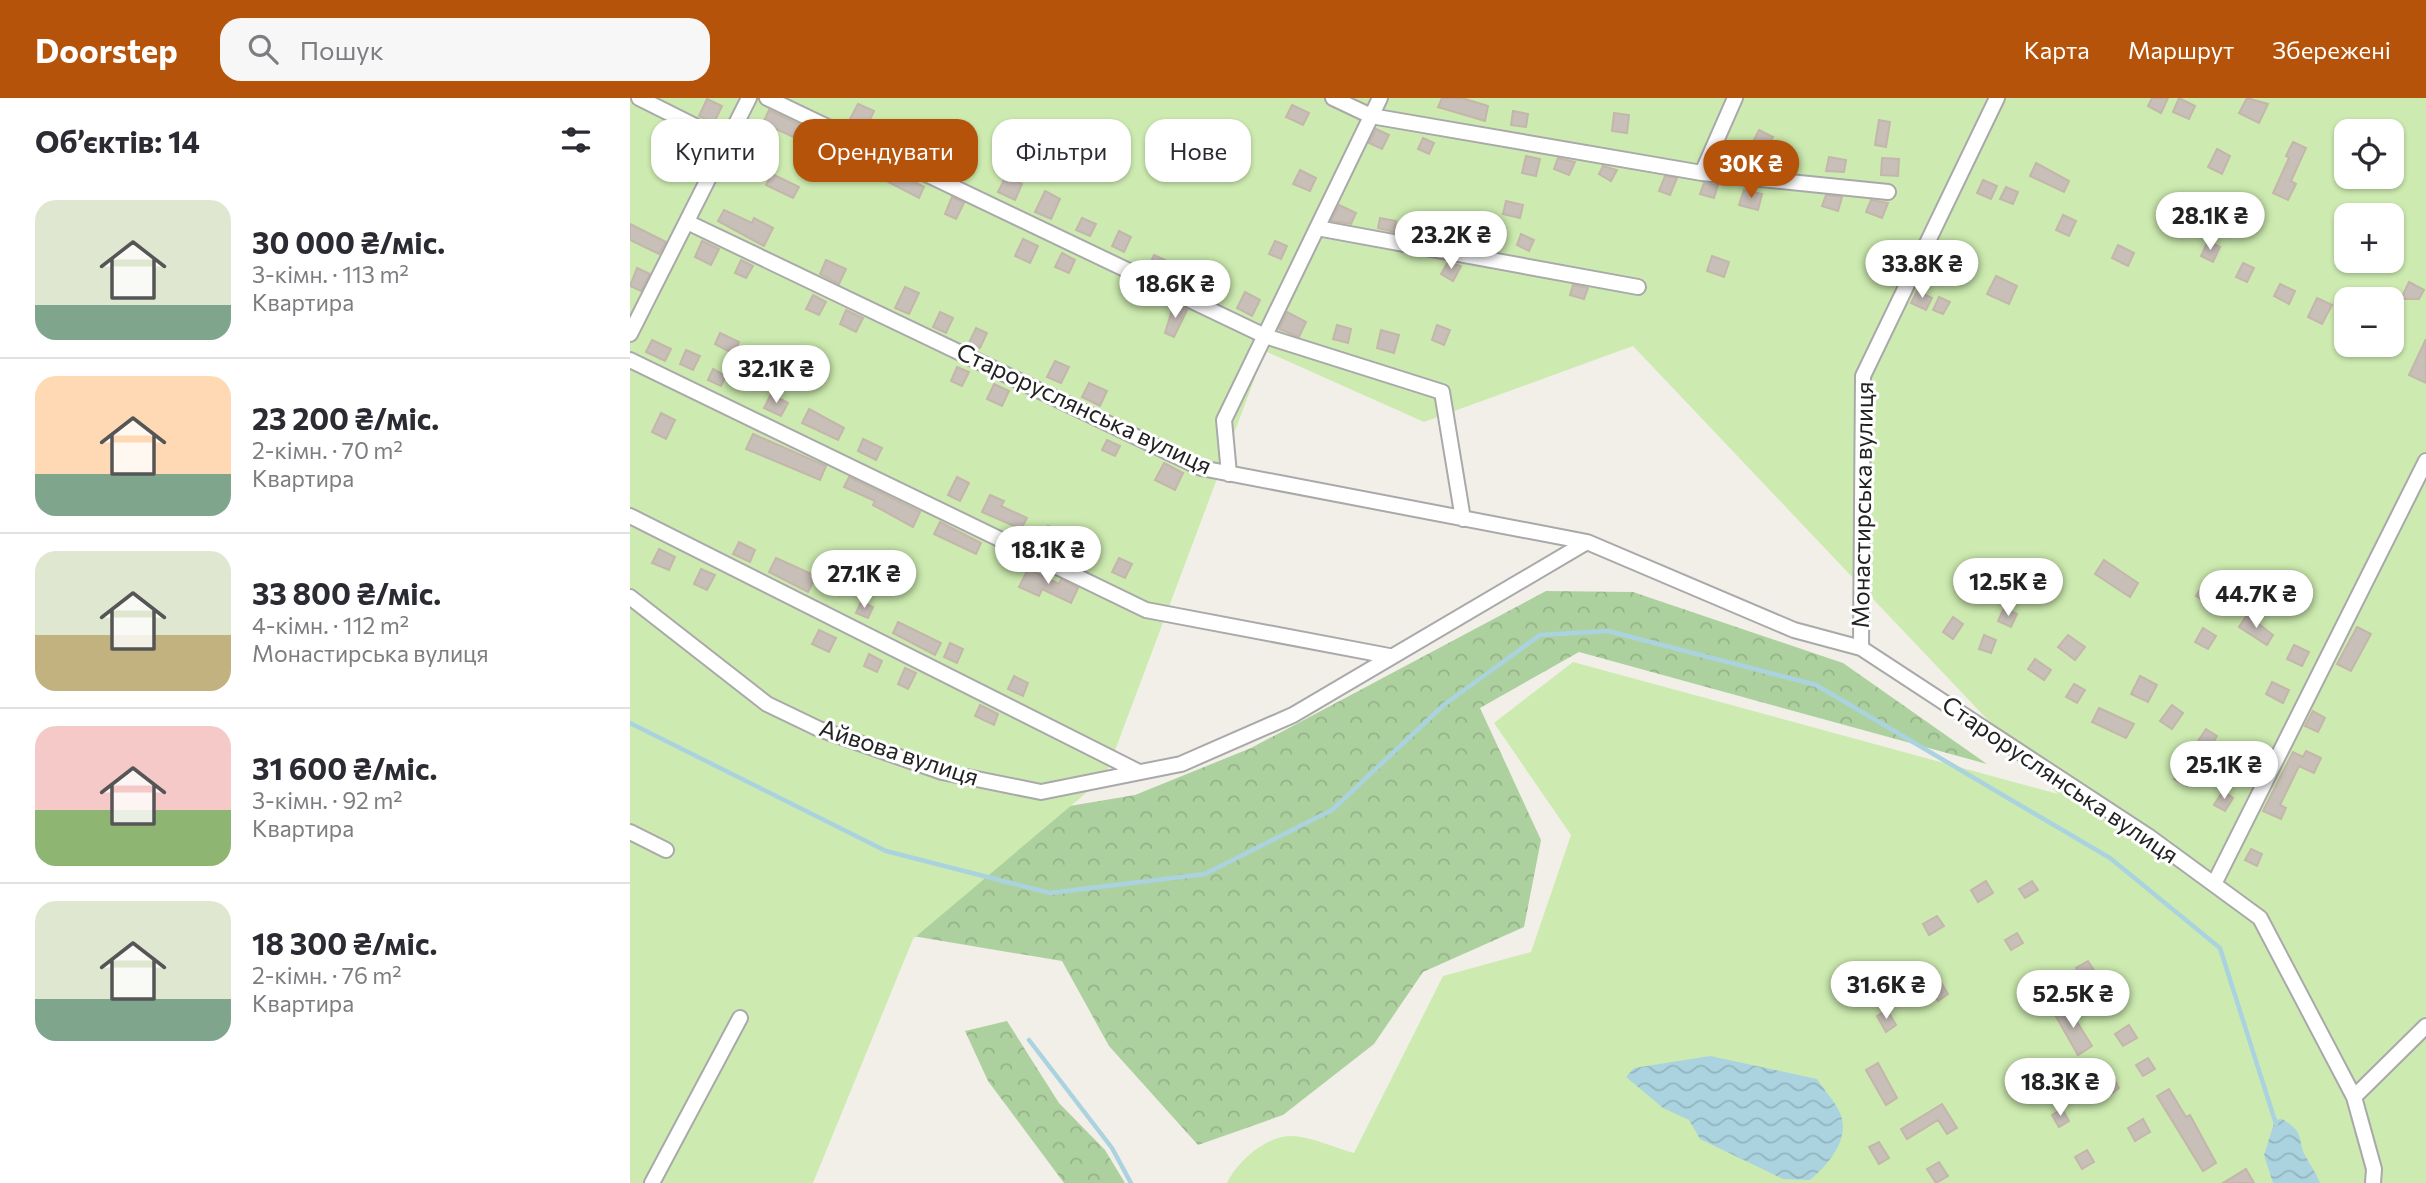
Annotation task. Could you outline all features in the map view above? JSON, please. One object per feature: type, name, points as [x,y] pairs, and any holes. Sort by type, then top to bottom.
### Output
[{"type":"street","points":[[639,98],[681,119]]},
{"type":"street","points":[[738,119],[749,98]]},
{"type":"street","points":[[767,98],[1265,336],[1442,392],[1462,519]]},
{"type":"street","points":[[1333,98],[1371,117],[1702,173],[1888,192]]},
{"type":"street","points":[[1229,474],[1224,420],[1380,98]]},
{"type":"street","points":[[1702,173],[1735,98]]},
{"type":"street","name":"Монастирська вулиця","points":[[1861,648],[1863,376],[1997,98]]},
{"type":"street","points":[[630,334],[707,182]]},
{"type":"street","name":"Староруслянська вулиця","points":[[687,222],[1201,468],[1587,542],[1794,630],[1861,648],[2148,836],[2260,918],[2354,1097],[2374,1169],[2373,1183]]},
{"type":"street","points":[[1317,228],[1638,287]]},
{"type":"street","points":[[630,360],[1146,610],[1389,656],[1587,542]]},
{"type":"street","points":[[2214,884],[2426,461]]},
{"type":"street","points":[[630,516],[1139,772]]},
{"type":"street","name":"Айвова вулиця","points":[[630,597],[766,704],[818,729],[929,768],[1041,792],[1181,764],[1293,715],[1389,656]]},
{"type":"street","points":[[630,832],[666,850]]},
{"type":"street","points":[[652,1183],[740,1018]]},
{"type":"street","points":[[2354,1097],[2426,1026]]},
{"type":"green space","points":[[630,98],[2426,98],[2426,1183],[1227,1183],[1253,1152],[1281,1137],[1306,1138],[1354,1153],[1443,976],[1531,952],[1571,835],[1494,723],[1573,662],[2058,794],[1633,346],[1424,422],[1265,351],[1105,777],[913,939],[813,1183],[630,1183]]},
{"type":"green space","points":[[1546,591],[1633,592],[1843,663],[1987,764],[1579,652],[1480,708],[1541,840],[1524,927],[1423,972],[1374,1044],[1283,1115],[1198,1145],[1109,1046],[1062,961],[871,929],[630,617],[1022,814],[1135,795],[1251,748]]},
{"type":"green space","points":[[1007,1021],[1059,1103],[1105,1150],[1125,1183],[1064,1183],[988,1081],[965,1031]]},
{"type":"water","points":[[1710,1056],[1817,1079],[1840,1113],[1843,1123],[1836,1151],[1810,1180],[1783,1179],[1700,1139],[1689,1120],[1663,1108],[1626,1077],[1634,1068]]},
{"type":"water","points":[[2282,1119],[2298,1133],[2303,1151],[2320,1183],[2273,1183],[2264,1155],[2275,1120]]},
{"type":"building","points":[[1442,98],[1462,98],[1488,106],[1485,121],[1438,107]]},
{"type":"building","points":[[2152,98],[2168,98],[2161,113],[2148,106]]},
{"type":"building","points":[[2179,98],[2195,106],[2189,119],[2173,112]]},
{"type":"building","points":[[2247,98],[2268,104],[2259,123],[2239,113]]},
{"type":"building","points":[[707,99],[722,106],[716,119],[699,116]]},
{"type":"building","points":[[858,104],[874,111],[870,119],[850,119]]},
{"type":"building","points":[[1292,105],[1309,113],[1303,125],[1286,117]]},
{"type":"building","points":[[769,110],[793,122],[793,137],[779,130],[779,119],[765,119]]},
{"type":"building","points":[[1513,111],[1528,114],[1526,127],[1511,125]]},
{"type":"building","points":[[1614,113],[1629,115],[1627,133],[1612,131]]},
{"type":"building","points":[[1879,120],[1890,122],[1886,147],[1875,145]]},
{"type":"building","points":[[1376,129],[1389,135],[1382,149],[1369,143]]},
{"type":"building","points":[[1759,130],[1773,137],[1766,150],[1752,144]]},
{"type":"building","points":[[1423,138],[1434,143],[1429,154],[1418,149]]},
{"type":"building","points":[[2293,142],[2306,148],[2291,181],[2296,184],[2288,200],[2273,193],[2289,158],[2286,156]]},
{"type":"building","points":[[1782,147],[1796,153],[1790,166],[1775,163]]},
{"type":"building","points":[[2217,149],[2230,156],[2222,174],[2208,167]]},
{"type":"building","points":[[1526,156],[1540,159],[1536,176],[1522,173]]},
{"type":"building","points":[[1829,157],[1846,160],[1844,172],[1826,171]]},
{"type":"building","points":[[1558,158],[1575,162],[1569,175],[1554,169]]},
{"type":"building","points":[[1882,158],[1899,159],[1898,176],[1881,175]]},
{"type":"building","points":[[2036,163],[2069,181],[2064,192],[2030,176]]},
{"type":"building","points":[[1603,166],[1617,170],[1611,181],[1599,174]]},
{"type":"building","points":[[1300,170],[1316,178],[1310,191],[1293,184]]},
{"type":"building","points":[[1665,176],[1677,178],[1670,195],[1659,191]]},
{"type":"building","points":[[779,177],[799,187],[793,198],[766,185],[768,182],[779,182]]},
{"type":"building","points":[[1983,180],[1997,186],[1991,199],[1977,193]]},
{"type":"building","points":[[888,182],[915,182],[924,187],[919,198]]},
{"type":"building","points":[[1003,182],[1022,184],[1015,200],[998,192]]},
{"type":"building","points":[[1704,183],[1718,185],[1714,198],[1700,194]]},
{"type":"building","points":[[2006,187],[2018,192],[2013,204],[2000,199]]},
{"type":"building","points":[[1744,190],[1762,194],[1758,210],[1739,205]]},
{"type":"building","points":[[1045,191],[1060,199],[1051,219],[1035,212]]},
{"type":"building","points":[[1826,195],[1842,197],[1838,211],[1822,206]]},
{"type":"building","points":[[952,197],[964,203],[956,219],[945,214]]},
{"type":"building","points":[[1871,200],[1888,203],[1882,218],[1866,212]]},
{"type":"building","points":[[1506,201],[1523,205],[1520,218],[1503,214]]},
{"type":"building","points":[[1339,205],[1356,213],[1351,224],[1331,221]]},
{"type":"building","points":[[724,210],[752,223],[754,218],[773,228],[764,246],[718,221]]},
{"type":"building","points":[[2063,215],[2076,221],[2069,236],[2056,230]]},
{"type":"building","points":[[1082,218],[1096,224],[1090,236],[1076,230]]},
{"type":"building","points":[[1380,218],[1396,221],[1394,232],[1378,228]]},
{"type":"building","points":[[630,224],[666,242],[659,254],[630,240]]},
{"type":"building","points":[[1119,231],[1131,237],[1124,252],[1112,246]]},
{"type":"building","points":[[1475,231],[1486,237],[1481,248],[1469,242]]},
{"type":"building","points":[[1521,234],[1534,240],[1529,251],[1517,245]]},
{"type":"building","points":[[1023,239],[1038,246],[1030,263],[1015,256]]},
{"type":"building","points":[[702,241],[719,249],[711,265],[695,257]]},
{"type":"building","points":[[1275,241],[1287,246],[1281,259],[1269,254]]},
{"type":"building","points":[[2208,241],[2220,247],[2213,262],[2201,256]]},
{"type":"building","points":[[2118,245],[2134,253],[2128,266],[2112,258]]},
{"type":"building","points":[[1062,253],[1075,260],[1069,273],[1055,267]]},
{"type":"building","points":[[1154,255],[1167,261],[1161,274],[1148,268]]},
{"type":"building","points":[[1712,256],[1729,262],[1724,277],[1707,271]]},
{"type":"building","points":[[741,260],[753,266],[746,278],[735,273]]},
{"type":"building","points":[[826,260],[846,269],[839,284],[820,274]]},
{"type":"building","points":[[1448,262],[1461,266],[1453,281],[1441,274]]},
{"type":"building","points":[[2243,263],[2254,268],[2247,282],[2236,277]]},
{"type":"building","points":[[637,268],[650,274],[641,291],[630,286]]},
{"type":"building","points":[[1955,268],[1966,273],[1960,285],[1949,280]]},
{"type":"building","points":[[1192,274],[1206,280],[1199,294],[1186,287]]},
{"type":"building","points":[[1996,276],[2017,286],[2009,304],[1987,294]]},
{"type":"building","points":[[2409,282],[2424,290],[2419,299],[2404,299]]},
{"type":"building","points":[[2280,284],[2295,291],[2289,304],[2274,296]]},
{"type":"building","points":[[1573,285],[1588,288],[1584,299],[1570,295]]},
{"type":"building","points":[[905,287],[919,293],[909,314],[895,308]]},
{"type":"building","points":[[1917,291],[1932,298],[1926,310],[1911,303]]},
{"type":"building","points":[[1245,292],[1260,300],[1252,316],[1237,308]]},
{"type":"building","points":[[813,295],[826,302],[819,315],[806,309]]},
{"type":"building","points":[[1939,297],[1950,302],[1943,314],[1933,310]]},
{"type":"building","points":[[2317,298],[2332,305],[2322,324],[2308,317]]},
{"type":"building","points":[[1174,304],[1187,310],[1174,337],[1165,333]]},
{"type":"building","points":[[846,310],[863,318],[856,332],[840,324]]},
{"type":"building","points":[[940,312],[953,318],[946,333],[933,327]]},
{"type":"building","points":[[1287,312],[1306,322],[1299,337],[1279,329]]},
{"type":"building","points":[[1337,325],[1351,329],[1348,343],[1333,339]]},
{"type":"building","points":[[1437,325],[1450,330],[1444,345],[1432,340]]},
{"type":"building","points":[[976,328],[987,333],[980,348],[969,343]]},
{"type":"building","points":[[1381,330],[1399,335],[1394,353],[1377,348]]},
{"type":"building","points":[[720,333],[739,342],[734,354],[715,344]]},
{"type":"building","points":[[2426,339],[2426,383],[2409,375]]},
{"type":"building","points":[[652,340],[671,349],[665,361],[646,352]]},
{"type":"building","points":[[686,350],[700,356],[693,370],[680,364]]},
{"type":"building","points":[[1055,361],[1069,367],[1061,383],[1047,377]]},
{"type":"building","points":[[957,367],[969,372],[962,386],[951,381]]},
{"type":"building","points":[[713,369],[726,376],[721,386],[708,380]]},
{"type":"building","points":[[1089,383],[1107,391],[1100,406],[1082,397]]},
{"type":"building","points":[[994,384],[1009,391],[1002,406],[987,399]]},
{"type":"building","points":[[771,394],[788,403],[781,416],[764,408]]},
{"type":"building","points":[[809,409],[844,428],[838,440],[802,423]]},
{"type":"building","points":[[661,413],[675,420],[666,439],[652,432]]},
{"type":"building","points":[[753,434],[826,466],[820,480],[746,449]]},
{"type":"building","points":[[863,439],[882,448],[876,460],[858,451]]},
{"type":"building","points":[[1107,440],[1120,446],[1115,456],[1102,450]]},
{"type":"building","points":[[1164,463],[1183,473],[1175,490],[1155,480]]},
{"type":"building","points":[[849,477],[920,512],[913,527],[873,505],[875,501],[844,487]]},
{"type":"building","points":[[957,477],[969,483],[960,501],[948,495]]},
{"type":"building","points":[[990,495],[1004,501],[1001,506],[1027,518],[1021,529],[982,512]]},
{"type":"building","points":[[940,522],[981,543],[976,554],[934,534]]},
{"type":"building","points":[[1048,526],[1094,543],[1086,560],[1042,539]]},
{"type":"building","points":[[739,542],[755,550],[750,562],[733,554]]},
{"type":"building","points":[[659,549],[675,557],[669,570],[652,563]]},
{"type":"building","points":[[776,558],[816,576],[808,592],[769,572]]},
{"type":"building","points":[[1119,558],[1132,564],[1125,578],[1112,572]]},
{"type":"building","points":[[2104,560],[2138,583],[2130,597],[2095,574]]},
{"type":"building","points":[[701,569],[715,575],[707,590],[694,584]]},
{"type":"building","points":[[1028,569],[1059,584],[1061,579],[1078,588],[1071,603],[1042,589],[1039,596],[1019,587]]},
{"type":"building","points":[[2205,582],[2220,592],[2211,605],[2196,596]]},
{"type":"building","points":[[861,602],[873,607],[868,618],[856,613]]},
{"type":"building","points":[[2004,608],[2017,614],[2011,627],[1998,621]]},
{"type":"building","points":[[2247,615],[2273,635],[2267,645],[2239,627]]},
{"type":"building","points":[[1953,617],[1963,624],[1953,639],[1943,632]]},
{"type":"building","points":[[898,622],[941,643],[935,655],[893,633]]},
{"type":"building","points":[[2357,627],[2371,634],[2351,671],[2337,664]]},
{"type":"building","points":[[2203,628],[2216,636],[2208,649],[2195,642]]},
{"type":"building","points":[[819,630],[836,638],[829,652],[812,644]]},
{"type":"building","points":[[1984,635],[1996,640],[1991,653],[1979,649]]},
{"type":"building","points":[[2068,635],[2085,647],[2075,660],[2058,647]]},
{"type":"building","points":[[950,643],[963,649],[957,663],[944,657]]},
{"type":"building","points":[[2294,645],[2309,652],[2302,666],[2287,659]]},
{"type":"building","points":[[869,654],[882,661],[877,672],[864,666]]},
{"type":"building","points":[[2035,659],[2051,670],[2044,680],[2028,669]]},
{"type":"building","points":[[905,668],[916,673],[908,689],[898,684]]},
{"type":"building","points":[[1014,676],[1028,683],[1023,696],[1008,689]]},
{"type":"building","points":[[2140,676],[2157,685],[2148,702],[2131,694]]},
{"type":"building","points":[[2272,682],[2289,690],[2283,703],[2266,694]]},
{"type":"building","points":[[2074,684],[2085,690],[2077,703],[2066,697]]},
{"type":"building","points":[[980,705],[998,714],[994,725],[975,716]]},
{"type":"building","points":[[2172,705],[2183,713],[2172,729],[2160,721]]},
{"type":"building","points":[[2099,708],[2134,724],[2126,738],[2092,722]]},
{"type":"building","points":[[2313,711],[2325,718],[2318,732],[2305,726]]},
{"type":"building","points":[[2206,729],[2217,736],[2207,752],[2196,744]]},
{"type":"building","points":[[2306,751],[2321,758],[2314,773],[2299,766],[2280,805],[2286,808],[2281,819],[2263,811],[2293,752],[2303,757]]},
{"type":"building","points":[[2237,759],[2253,767],[2248,778],[2232,768]]},
{"type":"building","points":[[2181,766],[2194,774],[2187,786],[2174,779]]},
{"type":"building","points":[[2223,791],[2233,798],[2225,811],[2214,805]]},
{"type":"building","points":[[2251,849],[2262,854],[2257,866],[2245,860]]},
{"type":"building","points":[[1986,881],[1993,893],[1978,902],[1971,890]]},
{"type":"building","points":[[2032,881],[2038,890],[2025,898],[2019,889]]},
{"type":"building","points":[[1937,916],[1944,926],[1929,935],[1923,924]]},
{"type":"building","points":[[2017,933],[2023,943],[2011,950],[2005,940]]},
{"type":"building","points":[[2088,961],[2097,975],[2084,983],[2076,968]]},
{"type":"building","points":[[1939,979],[1948,994],[1938,1001],[1928,985]]},
{"type":"building","points":[[2109,996],[2115,1007],[2104,1014],[2098,1003]]},
{"type":"building","points":[[2067,1006],[2092,1046],[2078,1055],[2054,1013]]},
{"type":"building","points":[[1887,1010],[1896,1025],[1886,1032],[1877,1016]]},
{"type":"building","points":[[2129,1025],[2137,1038],[2123,1046],[2115,1034]]},
{"type":"building","points":[[2148,1058],[2155,1069],[2143,1076],[2136,1065]]},
{"type":"building","points":[[2034,1061],[2042,1074],[2031,1081],[2023,1068]]},
{"type":"building","points":[[1878,1063],[1897,1098],[1886,1105],[1866,1070]]},
{"type":"building","points":[[2112,1075],[2119,1088],[2110,1095],[2102,1081]]},
{"type":"building","points":[[2169,1089],[2186,1117],[2190,1115],[2216,1163],[2203,1171],[2157,1096]]},
{"type":"building","points":[[1942,1104],[1957,1128],[1947,1134],[1938,1120],[1907,1139],[1901,1129]]},
{"type":"building","points":[[2062,1109],[2069,1121],[2059,1127],[2052,1115]]},
{"type":"building","points":[[2143,1119],[2150,1132],[2135,1141],[2128,1128]]},
{"type":"building","points":[[1879,1142],[1889,1158],[1879,1164],[1869,1147]]},
{"type":"building","points":[[2087,1150],[2094,1162],[2082,1169],[2075,1157]]},
{"type":"building","points":[[1939,1162],[1948,1176],[1936,1183],[1927,1169]]},
{"type":"building","points":[[2246,1169],[2254,1183],[2223,1183]]},
{"type":"waterway","points":[[630,723],[886,851],[1050,893],[1205,874],[1332,810],[1445,704],[1540,635],[1608,631],[1816,685],[2110,858],[2220,948],[2276,1124]]},
{"type":"waterway","points":[[1029,1040],[1112,1148],[1131,1183]]}]
